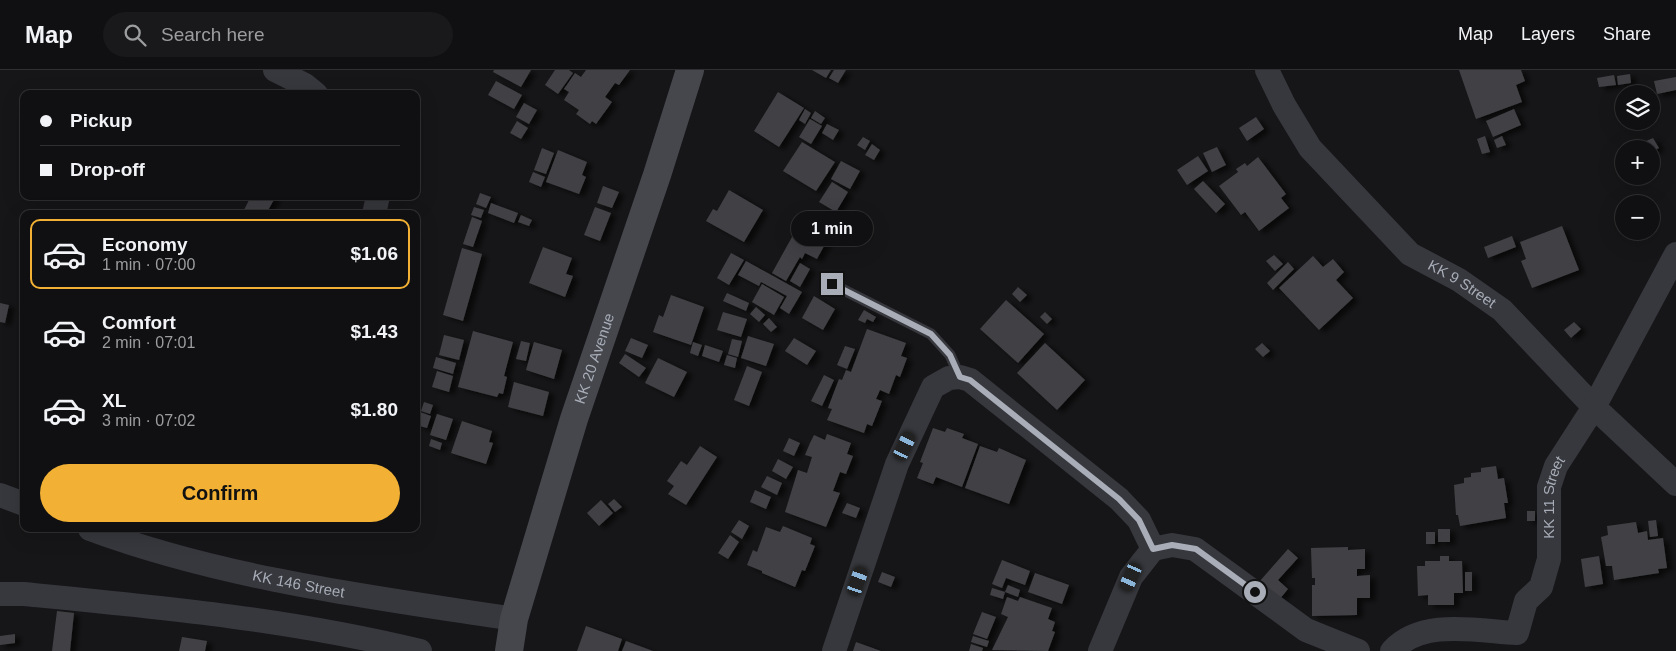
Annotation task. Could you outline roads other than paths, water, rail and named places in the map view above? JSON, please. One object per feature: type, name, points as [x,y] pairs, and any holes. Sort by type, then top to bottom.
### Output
[{"type":"main road","name":"KK 20 Avenue","points":[[509,651],[514,620],[574,419],[657,175],[690,70]]},
{"type":"street","points":[[275,70],[311,90]]},
{"type":"street","name":"KK 9 Street","points":[[1267,70],[1284,105],[1310,148],[1404,248],[1410,254],[1459,280],[1502,310],[1594,407],[1676,484]]},
{"type":"street","name":"KK 11 Street","points":[[1392,651],[1401,641],[1419,633],[1441,629],[1520,642],[1526,601],[1541,587],[1549,559],[1549,487],[1556,466],[1594,407],[1676,254]]},
{"type":"street","points":[[834,651],[897,464],[933,387],[949,378],[960,377],[970,380],[1119,499],[1139,520],[1153,549]]},
{"type":"street","points":[[0,495],[20,502]]},
{"type":"street","name":"KK 146 Street","points":[[106,532],[134,537],[290,584],[514,620]]},
{"type":"street","points":[[1100,651],[1131,577],[1153,549],[1172,545],[1196,549],[1306,630],[1358,651]]},
{"type":"street","points":[[0,594],[24,594],[214,613],[329,630],[420,651]]},
{"type":"lane","points":[[832,284],[931,334],[950,355],[960,377]]}]
